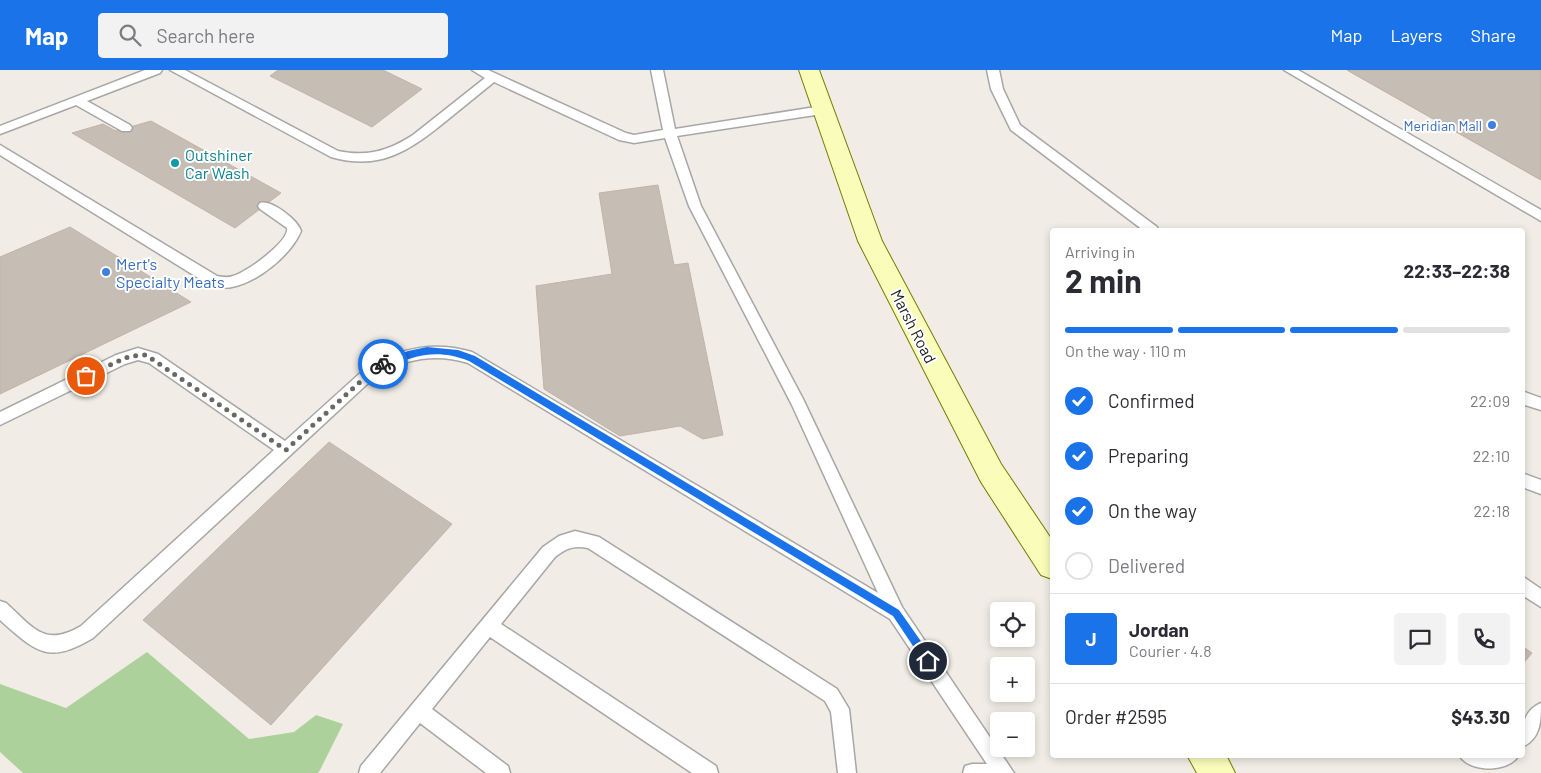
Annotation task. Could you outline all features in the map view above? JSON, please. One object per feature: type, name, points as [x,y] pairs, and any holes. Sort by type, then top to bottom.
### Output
[{"type":"main road","name":"Marsh Road","points":[[809,70],[870,240],[990,473],[1050,562]]},
{"type":"main road","points":[[1206,758],[1218,773]]},
{"type":"lane","points":[[0,130],[156,70]]},
{"type":"lane","points":[[176,70],[335,154],[347,158],[362,159],[391,153],[413,142],[493,77]]},
{"type":"lane","points":[[478,70],[628,138],[640,139],[822,110]]},
{"type":"lane","points":[[657,70],[670,134],[695,206],[798,403],[896,613],[1004,772]]},
{"type":"lane","points":[[993,70],[997,89],[1015,127],[1149,228]]},
{"type":"lane","points":[[1290,70],[1541,216]]},
{"type":"lane","points":[[76,100],[126,128]]},
{"type":"lane","points":[[0,148],[213,280],[221,282],[231,282],[250,274],[292,238],[295,231],[293,225],[264,206]]},
{"type":"lane","points":[[0,609],[38,641],[48,646],[61,646],[74,641],[87,632],[373,370],[390,361],[427,351],[458,353],[472,358],[896,613]]},
{"type":"lane","points":[[0,418],[121,359],[130,356],[146,355],[286,450]]},
{"type":"lane","points":[[1525,398],[1541,404]]},
{"type":"lane","points":[[1525,481],[1541,487]]},
{"type":"lane","points":[[368,773],[549,552],[559,543],[570,538],[582,538],[593,542],[831,695],[840,709],[842,717],[846,773]]},
{"type":"lane","points":[[1525,586],[1541,599]]},
{"type":"lane","points":[[488,626],[709,773]]},
{"type":"lane","points":[[419,711],[501,773]]},
{"type":"lane","points":[[1525,734],[1541,712]]},
{"type":"lane","points":[[1472,758],[1487,766],[1497,766],[1505,762],[1508,758]]},
{"type":"lane","points":[[972,773],[1004,772]]},
{"type":"green space","points":[[147,652],[249,739],[294,732],[316,715],[343,724],[318,773],[23,773],[0,752],[0,684],[66,708]]},
{"type":"building","points":[[278,70],[383,70],[422,89],[372,127],[270,76]]},
{"type":"building","name":"Meridian Mall","points":[[1347,70],[1541,70],[1541,180]]},
{"type":"building","name":"Meridian Mall","points":[[1347,70],[1541,70],[1541,180]]},
{"type":"building","name":"Outshiner Car Wash","points":[[151,121],[281,193],[235,228],[72,133],[103,124],[116,131]]},
{"type":"building","points":[[658,185],[674,265],[688,263],[723,435],[703,439],[680,426],[620,436],[544,389],[536,286],[612,274],[599,193]]},
{"type":"building","points":[[70,227],[191,302],[0,394],[0,257]]},
{"type":"building","points":[[329,442],[452,524],[271,725],[143,620]]},
{"type":"building","points":[[1525,648],[1532,653],[1525,661]]},
{"type":"way so far","points":[[86,376],[121,359],[138,354],[146,355],[286,450],[373,370],[383,364]]},
{"type":"place","name":"Meridian Mall","points":[[1492,125]]},
{"type":"place","name":"Outshiner Car Wash","points":[[175,163]]},
{"type":"place","name":"Mert's Specialty Meats","points":[[106,272]]},
{"type":"route","points":[[383,364],[408,354],[427,351],[458,353],[472,358],[896,613],[928,661]]}]
